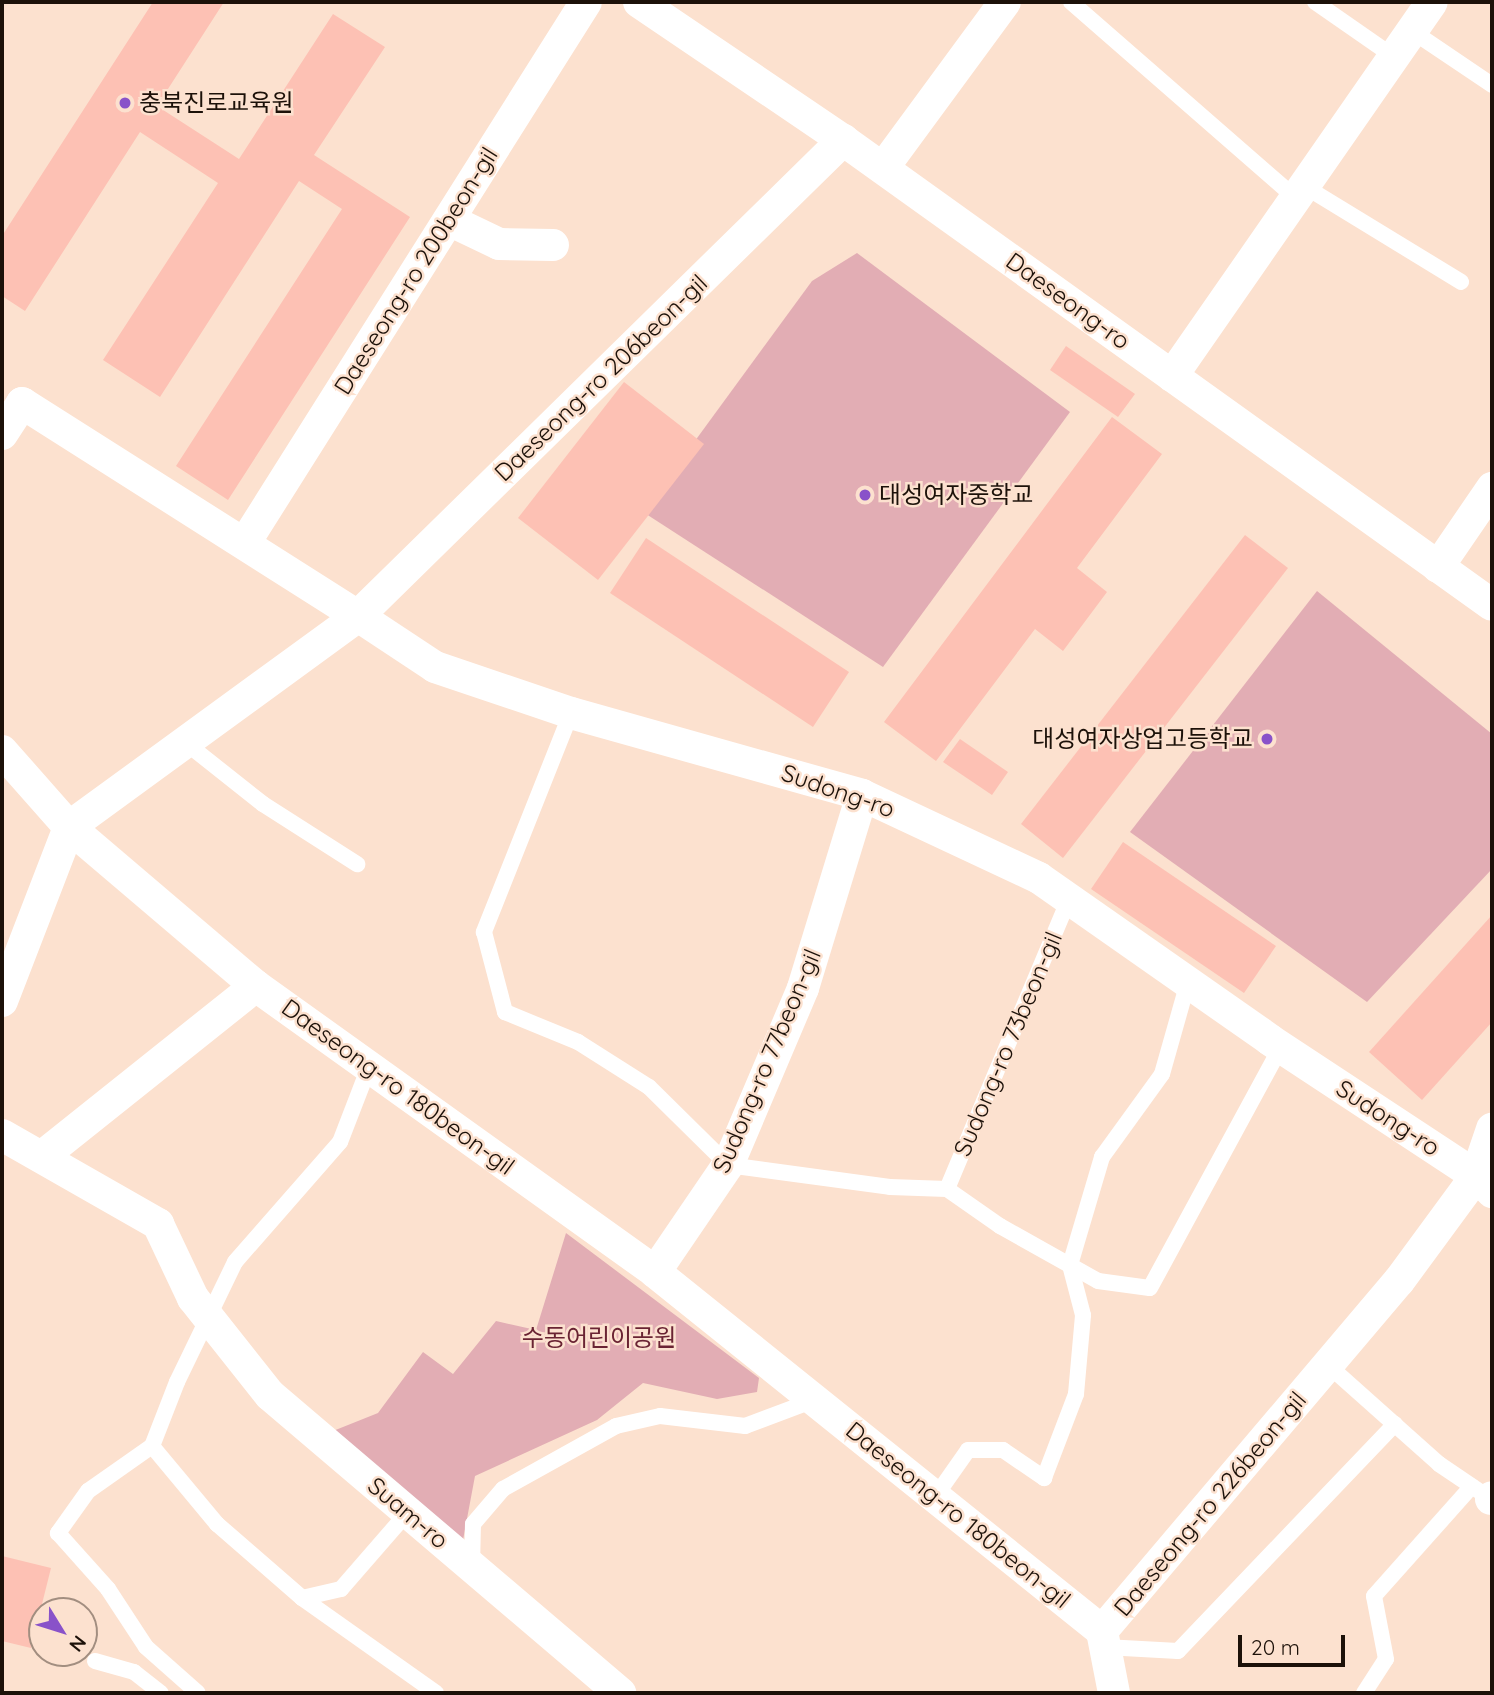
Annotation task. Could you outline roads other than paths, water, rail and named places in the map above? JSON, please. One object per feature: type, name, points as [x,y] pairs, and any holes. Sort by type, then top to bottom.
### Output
[{"type":"street","name":"Daeseong-ro 200beon-gil","points":[[246,541],[586,2]]},
{"type":"street","points":[[883,168],[1005,2]]},
{"type":"street","points":[[1172,376],[1432,2]]},
{"type":"street","name":"Daeseong-ro","points":[[644,3],[844,140],[1492,605]]},
{"type":"street","name":"Daeseong-ro 206beon-gil","points":[[69,827],[358,615],[844,140]]},
{"type":"street","points":[[449,220],[499,244],[553,245]]},
{"type":"street","points":[[2,435],[22,404],[246,541],[358,615]]},
{"type":"street","points":[[1438,567],[1492,488]]},
{"type":"street","name":"Sudong-ro","points":[[358,615],[435,667],[571,713],[862,795],[1039,878],[1281,1047],[1484,1184]]},
{"type":"street","name":"Daeseong-ro 180beon-gil","points":[[2,751],[69,827],[256,986],[655,1272],[935,1497],[1104,1639]]},
{"type":"street","name":"Sudong-ro 77beon-gil","points":[[655,1272],[728,1165],[803,988],[862,795]]},
{"type":"street","points":[[2,1001],[69,827]]},
{"type":"street","points":[[44,1155],[256,986]]},
{"type":"street","name":"Daeseong-ro 226beon-gil","points":[[1114,1693],[1104,1639],[1328,1365],[1484,1184],[1492,1129]]},
{"type":"street","name":"Suam-ro","points":[[2,1135],[44,1155],[158,1224],[193,1298],[270,1395],[620,1693]]},
{"type":"lane","points":[[1071,2],[1177,94],[1300,192],[1461,282]]},
{"type":"lane","points":[[1315,2],[1394,57]]},
{"type":"lane","points":[[1412,31],[1492,85]]},
{"type":"lane","points":[[571,713],[484,932],[505,1012],[578,1042],[649,1087],[728,1165],[890,1187],[947,1189],[1000,1226],[1098,1281],[1150,1288],[1281,1047]]},
{"type":"lane","points":[[186,743],[263,804],[357,864]]},
{"type":"lane","name":"Sudong-ro 73beon-gil","points":[[947,1189],[1069,899]]},
{"type":"lane","points":[[935,1497],[968,1450],[1003,1450],[1044,1478],[1076,1394],[1083,1315],[1070,1265],[1102,1157],[1162,1074],[1188,982]]},
{"type":"lane","points":[[198,1693],[146,1647],[108,1589],[58,1533],[88,1491],[152,1446],[177,1382],[210,1319],[235,1262],[340,1142],[369,1067]]},
{"type":"lane","points":[[1328,1365],[1395,1424],[1487,1496],[1374,1596],[1386,1659],[1364,1693]]},
{"type":"lane","points":[[472,1567],[473,1524],[503,1489],[616,1426],[660,1416],[745,1426],[814,1400]]},
{"type":"lane","name":"Daeseong-ro 226beon-gil","points":[[1104,1639],[1178,1651],[1395,1424]]},
{"type":"lane","points":[[152,1446],[217,1524],[302,1598],[436,1693]]},
{"type":"lane","points":[[302,1598],[341,1589],[407,1513]]},
{"type":"lane","points":[[98,1662],[134,1672],[161,1693]]},
{"type":"place","name":"충북진로교육원","points":[[125,103]]},
{"type":"place","name":"대성여자중학교","points":[[865,495]]},
{"type":"place","name":"대성여자상업고등학교","points":[[1267,739]]},
{"type":"park label","name":"수동어린이공원","points":[[599,1338]]}]
